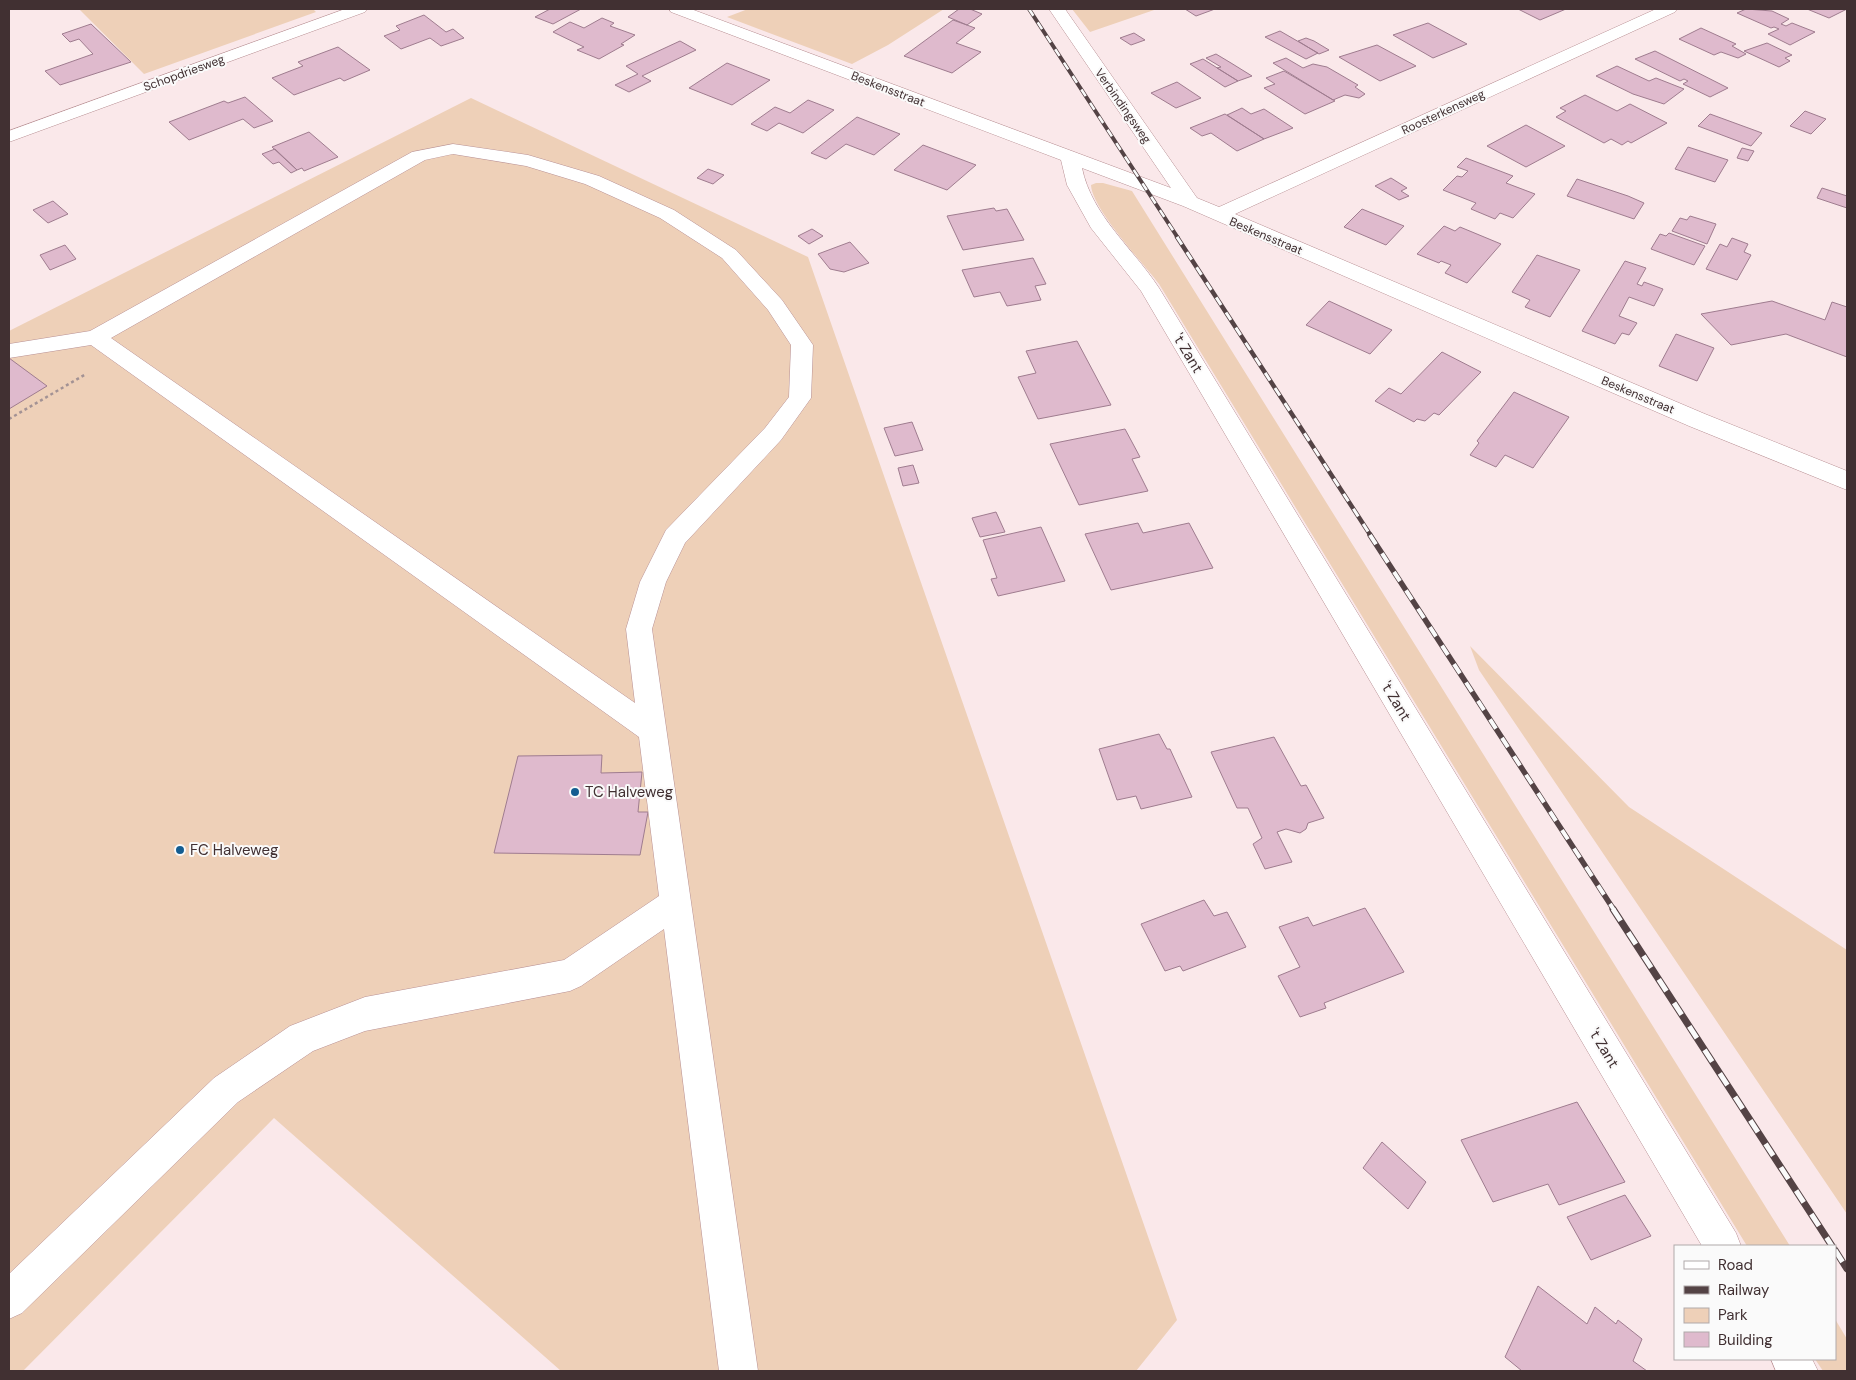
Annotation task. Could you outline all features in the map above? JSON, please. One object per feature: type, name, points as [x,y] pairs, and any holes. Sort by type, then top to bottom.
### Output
[{"type":"street","name":"Schopdriesweg","points":[[9,137],[359,9]]},
{"type":"street","name":"Beskensstraat","points":[[677,9],[1190,202],[1697,420],[1847,481]]},
{"type":"street","name":"Verbindingsweg","points":[[1057,9],[1190,202]]},
{"type":"street","name":"Roosterkensweg","points":[[1218,215],[1669,9]]},
{"type":"street","points":[[9,351],[94,337],[419,156],[453,149],[528,161],[592,180],[667,214],[729,254],[774,306],[802,345],[800,398],[773,434],[675,537],[653,582],[639,629],[739,1371]]},
{"type":"street","name":"'t Zant","points":[[1070,157],[1076,184],[1101,228],[1149,288],[1722,1245]]},
{"type":"street","points":[[94,337],[654,732]]},
{"type":"street","points":[[9,1300],[226,1090],[302,1038],[364,1014],[570,975],[677,902]]},
{"type":"street","points":[[1791,1360],[1798,1371]]},
{"type":"path","points":[[9,418],[119,355]]},
{"type":"green space","points":[[79,9],[313,9],[316,12],[144,74]]},
{"type":"green space","points":[[748,9],[944,9],[888,45],[852,64],[727,17]]},
{"type":"green space","points":[[1072,9],[1157,9],[1090,32]]},
{"type":"green space","points":[[471,98],[808,257],[1177,1320],[1136,1371],[561,1371],[274,1118],[23,1371],[9,1371],[9,331]]},
{"type":"green space","points":[[1103,183],[1132,191],[1789,1245],[1746,1245],[1159,284],[1119,236],[1100,208],[1091,185]]},
{"type":"green space","points":[[1470,646],[1629,807],[1847,950],[1847,1214],[1479,670]]},
{"type":"green space","points":[[1836,1321],[1847,1339],[1847,1371],[1823,1371],[1816,1360],[1836,1360]]},
{"type":"building","points":[[550,9],[581,9],[553,24],[535,17]]},
{"type":"building","points":[[959,9],[970,9],[982,14],[967,25],[948,17]]},
{"type":"building","points":[[1185,9],[1215,9],[1196,16]]},
{"type":"building","points":[[1518,9],[1566,9],[1540,20]]},
{"type":"building","points":[[1746,9],[1772,11],[1789,19],[1781,24],[1786,26],[1792,23],[1815,32],[1790,45],[1768,34],[1779,29],[1771,28],[1737,13]]},
{"type":"building","points":[[1807,9],[1847,9],[1829,18]]},
{"type":"building","points":[[424,15],[446,32],[453,29],[464,38],[441,46],[430,38],[401,49],[384,36],[400,30],[396,26]]},
{"type":"building","points":[[602,18],[614,23],[610,26],[635,35],[621,44],[624,45],[599,59],[577,50],[584,47],[553,32],[570,22],[584,28]]},
{"type":"building","points":[[953,20],[975,28],[956,43],[981,52],[952,73],[904,56]]},
{"type":"building","points":[[1428,23],[1467,44],[1433,58],[1393,35]]},
{"type":"building","points":[[91,24],[131,62],[60,85],[45,71],[93,54],[79,39],[70,42],[62,34]]},
{"type":"building","points":[[1701,28],[1736,44],[1732,46],[1746,54],[1738,58],[1721,52],[1714,55],[1679,39]]},
{"type":"building","points":[[1280,31],[1318,53],[1306,59],[1265,37]]},
{"type":"building","points":[[1134,33],[1145,40],[1131,45],[1120,38]]},
{"type":"building","points":[[1306,38],[1329,50],[1319,54],[1298,41]]},
{"type":"building","points":[[680,41],[696,50],[642,76],[651,81],[629,92],[615,85],[638,74],[626,66]]},
{"type":"building","points":[[1767,43],[1792,55],[1785,58],[1790,61],[1779,67],[1744,51]]},
{"type":"building","points":[[1377,45],[1416,66],[1380,81],[1339,57]]},
{"type":"building","points":[[338,47],[370,70],[344,81],[340,78],[294,95],[272,78],[303,66],[298,62]]},
{"type":"building","points":[[1655,51],[1728,88],[1710,97],[1683,84],[1688,81],[1684,79],[1680,81],[1635,59]]},
{"type":"building","points":[[1216,54],[1252,76],[1238,81],[1217,68],[1221,67],[1206,58]]},
{"type":"building","points":[[1286,58],[1303,68],[1313,64],[1327,67],[1358,85],[1355,87],[1365,94],[1359,98],[1345,95],[1333,100],[1273,63]]},
{"type":"building","points":[[1203,59],[1238,81],[1225,87],[1190,64]]},
{"type":"building","points":[[727,63],[770,80],[732,105],[689,88]]},
{"type":"building","points":[[1617,66],[1649,81],[1656,78],[1684,89],[1664,104],[1633,94],[1596,76]]},
{"type":"building","points":[[1284,71],[1335,101],[1305,114],[1264,88],[1275,84],[1266,78]]},
{"type":"building","points":[[1177,82],[1201,98],[1176,108],[1151,93]]},
{"type":"building","points":[[1585,95],[1617,111],[1630,104],[1667,123],[1631,143],[1628,141],[1622,145],[1611,139],[1604,143],[1556,117],[1566,111],[1560,108]]},
{"type":"building","points":[[245,97],[273,121],[254,128],[243,119],[189,140],[169,122],[224,101],[228,103]]},
{"type":"building","points":[[808,100],[834,110],[803,133],[779,123],[767,131],[751,124],[775,107],[790,113]]},
{"type":"building","points":[[1242,108],[1251,114],[1264,109],[1293,128],[1264,139],[1227,115]]},
{"type":"building","points":[[1805,111],[1826,119],[1811,134],[1790,126]]},
{"type":"building","points":[[1225,114],[1264,139],[1237,151],[1211,133],[1202,136],[1190,128]]},
{"type":"building","points":[[1710,114],[1762,133],[1751,146],[1698,126]]},
{"type":"building","points":[[857,117],[900,134],[874,155],[846,144],[826,159],[811,153]]},
{"type":"building","points":[[1526,125],[1565,146],[1526,167],[1487,146]]},
{"type":"building","points":[[309,132],[338,157],[304,171],[302,168],[297,170],[272,147]]},
{"type":"building","points":[[923,145],[976,165],[947,190],[894,170]]},
{"type":"building","points":[[1688,147],[1728,160],[1715,182],[1675,169]]},
{"type":"building","points":[[1742,148],[1754,151],[1748,161],[1737,158]]},
{"type":"building","points":[[275,149],[297,170],[291,173],[279,162],[273,164],[262,154]]},
{"type":"building","points":[[1466,158],[1513,176],[1506,183],[1535,194],[1513,218],[1500,213],[1495,219],[1471,209],[1476,203],[1443,190],[1457,176],[1462,177],[1468,171],[1457,167]]},
{"type":"building","points":[[708,169],[724,175],[713,184],[697,178]]},
{"type":"building","points":[[1391,178],[1407,188],[1401,191],[1409,196],[1399,200],[1375,186]]},
{"type":"building","points":[[1577,179],[1644,203],[1634,219],[1567,196]]},
{"type":"building","points":[[1822,188],[1847,196],[1847,208],[1817,198]]},
{"type":"building","points":[[53,201],[68,214],[48,223],[33,210]]},
{"type":"building","points":[[994,208],[996,211],[1007,209],[1024,240],[963,250],[947,216]]},
{"type":"building","points":[[1362,209],[1404,226],[1386,245],[1344,227]]},
{"type":"building","points":[[1690,216],[1716,224],[1707,244],[1672,231],[1680,218],[1687,220]]},
{"type":"building","points":[[1444,226],[1455,231],[1460,227],[1501,244],[1467,283],[1445,273],[1451,265],[1441,261],[1439,263],[1417,254]]},
{"type":"building","points":[[812,229],[823,236],[809,244],[798,236]]},
{"type":"building","points":[[1669,233],[1705,246],[1694,265],[1651,249],[1660,234],[1666,236]]},
{"type":"building","points":[[1732,238],[1748,244],[1744,252],[1751,255],[1737,280],[1706,269],[1720,244],[1727,247]]},
{"type":"building","points":[[850,242],[869,263],[844,272],[830,269],[818,254]]},
{"type":"building","points":[[65,245],[76,259],[50,270],[40,255]]},
{"type":"building","points":[[1537,255],[1580,270],[1550,317],[1525,307],[1530,300],[1512,292]]},
{"type":"building","points":[[1033,258],[1046,284],[1035,286],[1041,300],[1007,306],[1000,292],[974,297],[962,270]]},
{"type":"building","points":[[1625,261],[1646,268],[1637,284],[1642,286],[1644,282],[1663,289],[1654,306],[1629,297],[1619,316],[1637,323],[1629,335],[1622,333],[1615,344],[1582,331]]},
{"type":"building","points":[[1329,301],[1392,330],[1370,354],[1306,325]]},
{"type":"building","points":[[1772,301],[1825,320],[1832,302],[1847,307],[1847,357],[1786,334],[1731,345],[1701,314]]},
{"type":"building","points":[[1676,334],[1714,348],[1697,381],[1659,366]]},
{"type":"building","points":[[1077,341],[1111,405],[1038,419],[1018,377],[1036,373],[1026,351]]},
{"type":"building","points":[[1442,352],[1481,372],[1439,415],[1434,413],[1425,421],[1417,419],[1414,422],[1375,401],[1389,388],[1401,394]]},
{"type":"building","points":[[9,358],[47,386],[9,409]]},
{"type":"building","points":[[1514,392],[1569,417],[1533,468],[1505,455],[1496,467],[1470,455],[1479,443],[1477,441]]},
{"type":"building","points":[[912,422],[923,450],[895,456],[884,428]]},
{"type":"building","points":[[1125,429],[1140,457],[1132,459],[1148,491],[1079,505],[1050,444]]},
{"type":"building","points":[[913,465],[919,483],[903,486],[898,468]]},
{"type":"building","points":[[996,512],[1005,532],[980,537],[972,518]]},
{"type":"building","points":[[1138,523],[1143,533],[1189,523],[1213,568],[1111,590],[1085,534]]},
{"type":"building","points":[[1041,527],[1065,581],[998,596],[991,579],[997,578],[983,540]]},
{"type":"building","points":[[1159,734],[1167,749],[1170,749],[1192,797],[1141,809],[1136,796],[1117,800],[1099,749]]},
{"type":"building","points":[[1274,737],[1301,786],[1306,785],[1324,818],[1308,823],[1306,829],[1300,833],[1286,829],[1277,832],[1292,862],[1265,869],[1253,844],[1262,838],[1248,808],[1237,808],[1211,752]]},
{"type":"building","name":"TC Halveweg","points":[[602,755],[601,773],[642,772],[638,812],[648,812],[640,855],[494,853],[518,756]]},
{"type":"building","points":[[1204,900],[1214,916],[1227,912],[1246,947],[1183,971],[1180,966],[1165,971],[1141,924]]},
{"type":"building","points":[[1365,908],[1404,972],[1324,1003],[1326,1008],[1300,1017],[1278,976],[1300,967],[1279,927],[1308,917],[1313,926]]},
{"type":"building","points":[[1577,1102],[1625,1182],[1559,1205],[1548,1184],[1493,1202],[1461,1140]]},
{"type":"building","points":[[1382,1142],[1426,1182],[1408,1209],[1363,1168]]},
{"type":"building","points":[[1625,1195],[1651,1236],[1591,1260],[1567,1217]]},
{"type":"building","points":[[1538,1286],[1587,1324],[1595,1307],[1616,1324],[1618,1320],[1642,1339],[1633,1361],[1647,1371],[1522,1371],[1505,1357]]},
{"type":"railway","points":[[1029,9],[1178,238]]},
{"type":"railway","points":[[1177,237],[1371,536]]},
{"type":"railway","points":[[1370,535],[1614,910]]},
{"type":"railway","points":[[1613,909],[1831,1245]]},
{"type":"railway","points":[[1836,1252],[1847,1269]]},
{"type":"place","name":"TC Halveweg","points":[[575,792]]},
{"type":"place","name":"FC Halveweg","points":[[180,850]]}]
